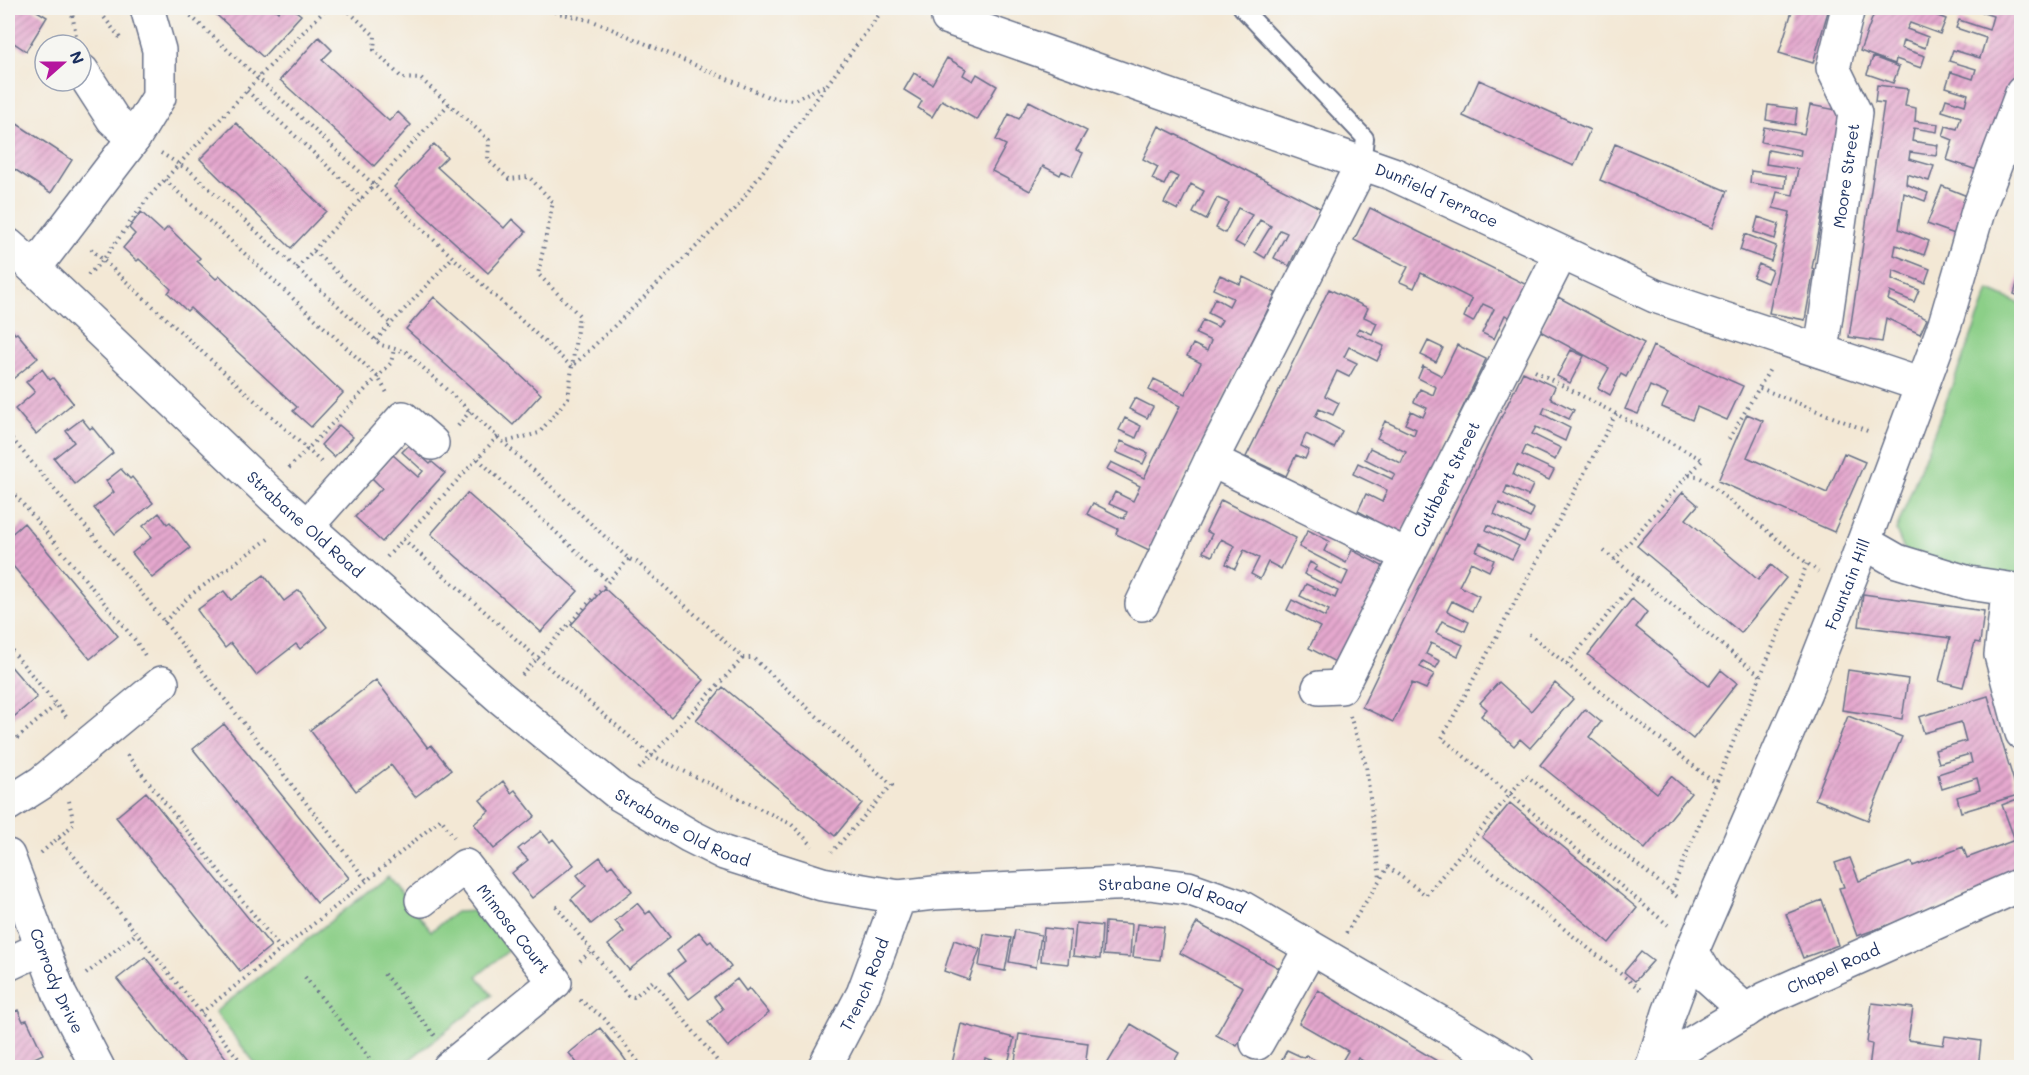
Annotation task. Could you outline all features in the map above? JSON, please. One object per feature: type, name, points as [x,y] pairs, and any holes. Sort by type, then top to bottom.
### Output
[{"type":"street","points":[[33,267],[44,257],[134,138],[159,97],[159,50],[147,8]]},
{"type":"street","name":"Moore Street","points":[[1821,351],[1855,113],[1833,68],[1848,8]]},
{"type":"street","name":"Dunfield Terrace","points":[[948,18],[1393,174],[1655,297],[1922,385]]},
{"type":"street","points":[[93,82],[113,120],[134,138]]},
{"type":"street","name":"Fountain Hill","points":[[1652,1066],[1669,1013],[1698,939],[1805,692],[1863,544],[1944,324],[1979,208],[2022,93]]},
{"type":"street","points":[[1142,604],[1211,460],[1362,164]]},
{"type":"street","name":"Strabane Old Road","points":[[8,245],[307,526],[500,697],[619,794],[690,836],[724,853],[824,871],[898,897],[934,893],[1112,884],[1149,883],[1188,888],[1239,906],[1518,1068]]},
{"type":"street","name":"Cuthbert Street","points":[[1330,688],[1408,556],[1561,253]]},
{"type":"street","points":[[307,526],[403,418],[443,437]]},
{"type":"street","points":[[1211,460],[1408,556]]},
{"type":"street","points":[[1863,544],[1897,561],[1969,583],[2017,591]]},
{"type":"street","points":[[2017,591],[2007,602],[2001,655],[2022,734]]},
{"type":"street","points":[[8,804],[61,767],[162,683]]},
{"type":"street","name":"Corrody Drive","points":[[11,866],[60,995],[98,1068]]},
{"type":"street","name":"Mimosa Court","points":[[422,900],[465,866],[555,982],[452,1065]]},
{"type":"street","name":"Chapel Road","points":[[1652,1066],[1765,999],[2022,884]]},
{"type":"street","name":"Trench Road","points":[[824,1068],[863,994],[898,897]]},
{"type":"street","points":[[1698,939],[1707,976],[1746,1011]]},
{"type":"street","points":[[8,964],[42,948]]},
{"type":"street","points":[[1257,1043],[1320,953]]},
{"type":"lane","points":[[1242,8],[1365,138],[1362,164]]},
{"type":"path","points":[[64,8],[72,12],[76,33]]},
{"type":"path","points":[[182,8],[572,367]]},
{"type":"path","points":[[327,8],[258,78],[148,198],[103,260],[345,483]]},
{"type":"path","points":[[345,8],[375,36],[374,50],[402,78],[421,79],[489,140],[488,160],[509,179],[529,177],[553,202],[538,274],[579,315],[568,398],[539,433],[505,442]]},
{"type":"path","points":[[537,8],[593,21],[769,96],[794,100],[826,84]]},
{"type":"path","points":[[572,367],[735,209],[884,8]]},
{"type":"path","points":[[247,91],[363,199]]},
{"type":"path","points":[[297,268],[376,186],[449,104]]},
{"type":"path","points":[[134,138],[190,171],[381,345],[406,352],[629,559],[637,562],[743,658],[753,658],[892,785],[824,871],[791,824],[651,755],[536,657],[404,539]]},
{"type":"path","points":[[165,180],[378,377],[403,418]]},
{"type":"path","points":[[314,251],[391,324]]},
{"type":"path","points":[[376,340],[453,257]]},
{"type":"path","points":[[294,462],[391,363],[394,349]]},
{"type":"path","points":[[1508,357],[1703,460],[1614,560]]},
{"type":"path","points":[[1728,439],[1760,388],[1900,444]]},
{"type":"path","points":[[443,437],[470,411]]},
{"type":"path","points":[[1616,414],[1442,738],[1510,795],[1698,939]]},
{"type":"path","points":[[8,434],[164,622],[367,880]]},
{"type":"path","points":[[366,580],[498,436]]},
{"type":"path","points":[[478,459],[608,581]]},
{"type":"path","points":[[1688,476],[1697,476],[1704,480],[1844,592]]},
{"type":"path","points":[[8,486],[135,640],[162,683]]},
{"type":"path","points":[[164,622],[192,594],[260,545]]},
{"type":"path","points":[[1604,551],[1761,676]]},
{"type":"path","points":[[524,672],[629,559]]},
{"type":"path","points":[[1671,892],[1807,564]]},
{"type":"path","points":[[1567,664],[1638,578]]},
{"type":"path","points":[[1529,634],[1716,784]]},
{"type":"path","points":[[8,646],[56,705],[98,737],[281,950]]},
{"type":"path","points":[[651,755],[743,658]]},
{"type":"path","points":[[1330,688],[1366,765],[1380,880]]},
{"type":"path","points":[[8,746],[56,705]]},
{"type":"path","points":[[11,866],[59,838],[74,824],[61,767]]},
{"type":"path","points":[[1320,953],[1388,867],[1426,895],[1526,775],[1671,892],[1698,939]]},
{"type":"path","points":[[201,1012],[281,950],[441,819],[453,835],[465,866]]},
{"type":"path","points":[[59,838],[246,1068]]},
{"type":"path","points":[[1465,850],[1611,966]]},
{"type":"path","points":[[555,906],[628,996],[634,997],[653,981],[723,1068]]},
{"type":"path","points":[[60,995],[136,933]]},
{"type":"path","points":[[384,974],[452,1065]]},
{"type":"path","points":[[305,977],[377,1068]]},
{"type":"path","points":[[555,982],[604,1018],[643,1068]]},
{"type":"green space","points":[[1989,290],[2021,304],[2021,578],[1907,557],[1896,531]]},
{"type":"green space","points":[[388,876],[431,931],[456,912],[475,911],[489,918],[513,947],[477,976],[492,995],[400,1067],[258,1067],[215,1012]]},
{"type":"building","points":[[8,8],[32,8],[47,17],[37,33],[33,33],[33,40],[26,51],[8,39]]},
{"type":"building","points":[[209,8],[273,8],[278,12],[282,8],[292,8],[301,15],[263,57]]},
{"type":"building","points":[[1793,8],[1829,8],[1813,63],[1779,53]]},
{"type":"building","points":[[1876,8],[1916,8],[1946,19],[1940,34],[1910,23],[1907,29],[1928,37],[1925,48],[1903,40],[1901,48],[1925,56],[1921,68],[1896,59],[1895,64],[1860,51]]},
{"type":"building","points":[[1967,8],[2022,8],[2022,63],[1986,173],[1947,160],[1953,140],[1943,136],[1946,126],[1957,129],[1961,117],[1942,111],[1946,99],[1965,105],[1968,94],[1946,87],[1951,72],[1973,79],[1976,69],[1949,61],[1953,50],[1980,58],[1986,38],[1956,28],[1959,20],[1989,30],[1993,16]]},
{"type":"building","points":[[319,37],[332,50],[322,60],[389,121],[398,112],[411,125],[374,166],[280,80]]},
{"type":"building","points":[[1873,57],[1899,67],[1893,83],[1867,74]]},
{"type":"building","points":[[947,58],[966,69],[963,75],[973,81],[977,74],[997,86],[977,120],[942,100],[932,117],[918,108],[922,101],[904,90],[914,73],[932,84]]},
{"type":"building","points":[[1479,80],[1590,130],[1574,166],[1463,116]]},
{"type":"building","points":[[1877,85],[1908,89],[1905,106],[1916,108],[1915,121],[1938,124],[1937,132],[1914,128],[1912,141],[1938,145],[1936,156],[1910,152],[1909,159],[1934,166],[1929,181],[1907,174],[1906,184],[1928,193],[1925,201],[1904,193],[1899,229],[1929,241],[1924,255],[1896,245],[1894,255],[1930,269],[1925,283],[1893,270],[1892,279],[1919,290],[1914,302],[1890,292],[1888,300],[1927,319],[1920,334],[1886,318],[1882,342],[1849,337],[1884,103],[1875,102]]},
{"type":"building","points":[[1029,101],[1087,131],[1076,150],[1083,153],[1072,176],[1062,171],[1060,175],[1043,166],[1030,191],[992,171],[1006,145],[996,140],[1009,114],[1019,119]]},
{"type":"building","points":[[1768,105],[1797,109],[1795,125],[1766,120]]},
{"type":"building","points":[[1810,105],[1842,111],[1812,268],[1814,269],[1805,320],[1769,313],[1790,212],[1773,208],[1777,192],[1793,195],[1798,169],[1766,164],[1768,150],[1800,156],[1801,150],[1761,142],[1764,127],[1804,134]]},
{"type":"building","points":[[8,118],[72,160],[51,193],[8,165]]},
{"type":"building","points":[[236,123],[326,211],[291,248],[200,159]]},
{"type":"building","points":[[1159,126],[1324,210],[1308,244],[1301,241],[1289,266],[1274,258],[1287,233],[1280,230],[1265,258],[1255,252],[1271,226],[1260,220],[1244,247],[1235,242],[1252,215],[1238,208],[1225,233],[1216,228],[1229,203],[1217,198],[1206,220],[1193,213],[1204,191],[1191,184],[1178,210],[1164,203],[1178,177],[1170,173],[1164,185],[1152,179],[1158,167],[1143,159]]},
{"type":"building","points":[[434,144],[447,157],[437,167],[504,228],[512,219],[526,232],[488,273],[394,187]]},
{"type":"building","points":[[1615,144],[1727,191],[1712,228],[1600,180]]},
{"type":"building","points":[[1751,171],[1786,176],[1785,188],[1750,183]]},
{"type":"building","points":[[1942,186],[1977,200],[1963,237],[1927,224]]},
{"type":"building","points":[[1370,208],[1527,285],[1511,318],[1505,315],[1494,339],[1482,333],[1494,309],[1483,304],[1473,322],[1464,317],[1472,299],[1421,273],[1414,288],[1400,282],[1408,267],[1354,240]]},
{"type":"building","points":[[141,212],[163,232],[168,227],[200,258],[197,261],[216,279],[220,276],[343,393],[311,427],[293,411],[297,407],[190,308],[187,311],[168,293],[171,289],[139,259],[137,261],[123,248],[135,234],[129,228]]},
{"type":"building","points":[[1758,217],[1779,224],[1775,239],[1754,232]]},
{"type":"building","points":[[1745,234],[1776,246],[1771,261],[1740,250]]},
{"type":"building","points":[[1759,264],[1772,270],[1767,283],[1753,277]]},
{"type":"building","points":[[2022,271],[2022,297],[2014,294]]},
{"type":"building","points":[[1220,275],[1240,284],[1243,277],[1276,293],[1149,550],[1116,534],[1118,529],[1087,514],[1093,503],[1124,519],[1127,512],[1109,504],[1115,492],[1133,501],[1140,486],[1107,469],[1111,462],[1144,478],[1180,406],[1149,390],[1154,379],[1185,394],[1201,363],[1187,356],[1193,344],[1207,351],[1211,341],[1196,334],[1203,320],[1218,327],[1222,320],[1208,313],[1215,298],[1229,306],[1233,298],[1213,289]]},
{"type":"building","points":[[1329,289],[1368,308],[1364,317],[1377,323],[1372,334],[1359,328],[1356,333],[1384,346],[1377,361],[1349,347],[1344,357],[1357,363],[1349,377],[1337,371],[1325,396],[1339,403],[1333,415],[1319,409],[1315,417],[1342,431],[1334,448],[1306,434],[1301,446],[1309,450],[1305,459],[1296,455],[1286,476],[1246,457]]},
{"type":"building","points":[[434,297],[541,394],[513,425],[406,329]]},
{"type":"building","points":[[1558,297],[1644,343],[1626,377],[1621,374],[1610,395],[1598,388],[1609,368],[1540,331]]},
{"type":"building","points":[[8,325],[38,358],[8,383]]},
{"type":"building","points":[[1428,341],[1443,348],[1436,362],[1421,355]]},
{"type":"building","points":[[1457,345],[1486,359],[1400,538],[1371,524],[1373,519],[1358,511],[1366,494],[1382,502],[1387,490],[1353,474],[1358,463],[1392,479],[1395,474],[1365,459],[1370,448],[1401,463],[1406,452],[1377,438],[1385,421],[1414,435],[1416,429],[1405,424],[1411,411],[1423,417],[1427,408],[1414,402],[1420,389],[1433,395],[1436,387],[1418,378],[1423,366],[1442,376]]},
{"type":"building","points":[[1653,346],[1743,386],[1727,420],[1697,407],[1692,420],[1662,407],[1668,394],[1650,386],[1638,414],[1625,409]]},
{"type":"building","points":[[1571,350],[1584,356],[1570,383],[1557,376]]},
{"type":"building","points":[[42,369],[50,380],[53,378],[73,403],[36,434],[15,409],[35,392],[26,382]]},
{"type":"building","points":[[1523,372],[1555,387],[1550,398],[1574,410],[1569,419],[1545,407],[1542,414],[1570,428],[1565,441],[1536,427],[1532,434],[1561,448],[1555,460],[1526,446],[1522,455],[1554,470],[1549,480],[1517,465],[1513,475],[1533,485],[1528,496],[1507,486],[1504,494],[1534,509],[1530,518],[1499,503],[1494,514],[1529,532],[1524,542],[1488,525],[1486,530],[1519,546],[1512,559],[1480,543],[1476,551],[1494,560],[1489,571],[1471,562],[1459,586],[1479,596],[1472,611],[1452,601],[1447,611],[1469,622],[1465,631],[1442,621],[1436,633],[1463,645],[1458,656],[1431,643],[1426,654],[1440,661],[1436,668],[1423,661],[1420,667],[1434,674],[1426,689],[1412,683],[1393,722],[1362,707]]},
{"type":"building","points":[[1135,398],[1153,407],[1147,418],[1129,409]]},
{"type":"building","points":[[1747,414],[1763,421],[1747,457],[1827,493],[1844,453],[1865,462],[1834,532],[1718,481]]},
{"type":"building","points":[[1125,418],[1141,426],[1136,438],[1119,430]]},
{"type":"building","points":[[82,419],[90,429],[92,427],[113,453],[75,484],[54,458],[74,442],[66,431]]},
{"type":"building","points":[[339,425],[353,437],[334,457],[321,445]]},
{"type":"building","points":[[1121,441],[1148,453],[1143,464],[1116,452]]},
{"type":"building","points":[[409,445],[430,464],[432,462],[445,473],[382,542],[355,517],[382,488],[372,478],[393,455],[418,477],[423,471],[402,452]]},
{"type":"building","points":[[121,469],[130,479],[132,477],[153,503],[115,534],[94,508],[114,492],[106,481]]},
{"type":"building","points":[[1683,492],[1698,505],[1686,519],[1758,580],[1771,565],[1786,578],[1741,633],[1637,546]]},
{"type":"building","points":[[467,493],[578,591],[541,632],[431,534]]},
{"type":"building","points":[[1221,500],[1296,538],[1281,569],[1268,562],[1260,579],[1251,574],[1259,558],[1244,550],[1235,569],[1226,564],[1235,546],[1221,539],[1212,556],[1203,552],[1212,534],[1206,531]]},
{"type":"building","points":[[159,513],[167,524],[170,522],[190,548],[152,578],[132,553],[152,537],[143,526]]},
{"type":"building","points":[[24,523],[118,636],[90,659],[8,560],[8,537]]},
{"type":"building","points":[[1308,530],[1329,541],[1324,551],[1346,563],[1352,550],[1386,568],[1337,663],[1309,648],[1320,627],[1287,610],[1292,600],[1325,617],[1329,610],[1300,596],[1306,584],[1335,598],[1338,591],[1304,574],[1310,562],[1317,566],[1314,570],[1342,585],[1348,572],[1299,547]]},
{"type":"building","points":[[264,575],[284,601],[299,590],[327,627],[300,649],[296,644],[256,675],[231,643],[225,648],[197,610],[224,591],[231,600]]},
{"type":"building","points":[[604,588],[704,680],[671,717],[571,625]]},
{"type":"building","points":[[1863,594],[1984,611],[1980,643],[1975,642],[1963,687],[1939,681],[1950,638],[1859,626]]},
{"type":"building","points":[[1632,599],[1647,612],[1636,627],[1709,686],[1721,670],[1737,683],[1693,739],[1588,655]]},
{"type":"building","points":[[2020,623],[2022,623],[2022,655],[2018,655]]},
{"type":"building","points":[[8,663],[37,697],[9,721],[8,719]]},
{"type":"building","points":[[1848,670],[1908,679],[1902,719],[1842,710]]},
{"type":"building","points":[[376,680],[428,748],[431,745],[451,770],[415,797],[391,765],[356,791],[310,730]]},
{"type":"building","points":[[1499,682],[1531,711],[1555,683],[1573,699],[1530,748],[1520,739],[1514,746],[1481,716],[1487,709],[1480,703]]},
{"type":"building","points":[[723,687],[862,803],[835,836],[696,720]]},
{"type":"building","points":[[1988,696],[2018,795],[1961,812],[1957,797],[1980,790],[1977,778],[1942,789],[1938,774],[1972,763],[1970,754],[1939,763],[1935,750],[1966,741],[1961,722],[1924,733],[1919,717]]},
{"type":"building","points":[[1585,709],[1601,722],[1589,737],[1657,793],[1671,776],[1691,793],[1645,849],[1540,765]]},
{"type":"building","points":[[1848,716],[1902,737],[1868,820],[1815,799]]},
{"type":"building","points":[[224,724],[349,878],[317,903],[193,749]]},
{"type":"building","points":[[503,781],[511,793],[515,790],[535,816],[494,849],[474,824],[489,811],[480,800]]},
{"type":"building","points":[[146,792],[271,946],[240,971],[116,817]]},
{"type":"building","points":[[2022,797],[2022,878],[1857,936],[1839,888],[1844,887],[1835,863],[1850,858],[1859,881],[1912,862],[1913,866],[1963,847],[1967,858],[2015,840],[2002,805]]},
{"type":"building","points":[[1510,803],[1637,908],[1609,943],[1482,837]]},
{"type":"building","points":[[541,831],[550,842],[553,839],[574,865],[532,898],[512,873],[528,860],[518,849]]},
{"type":"building","points":[[600,857],[608,868],[612,865],[632,891],[591,924],[571,899],[586,886],[577,875]]},
{"type":"building","points":[[1822,900],[1838,945],[1803,958],[1786,914]]},
{"type":"building","points":[[637,903],[646,914],[650,911],[670,937],[629,970],[608,945],[624,932],[615,921]]},
{"type":"building","points":[[1105,922],[1132,924],[1130,957],[1103,955]]},
{"type":"building","points":[[1076,923],[1102,926],[1100,959],[1073,956]]},
{"type":"building","points":[[1197,923],[1279,968],[1237,1046],[1216,1035],[1243,987],[1180,953]]},
{"type":"building","points":[[1137,924],[1164,927],[1160,960],[1133,957]]},
{"type":"building","points":[[1044,928],[1071,931],[1068,964],[1041,961]]},
{"type":"building","points":[[1015,930],[1041,935],[1036,967],[1009,962]]},
{"type":"building","points":[[699,932],[708,943],[711,941],[731,967],[689,999],[669,973],[685,961],[677,950]]},
{"type":"building","points":[[984,934],[1011,938],[1005,971],[979,966]]},
{"type":"building","points":[[954,940],[980,949],[969,980],[944,971]]},
{"type":"building","points":[[1641,952],[1653,961],[1635,981],[1624,972]]},
{"type":"building","points":[[145,957],[234,1068],[188,1068],[117,979]]},
{"type":"building","points":[[737,979],[746,991],[749,988],[769,1013],[728,1047],[708,1022],[723,1009],[714,997]]},
{"type":"building","points":[[1318,990],[1449,1068],[1369,1068],[1370,1065],[1358,1058],[1353,1068],[1338,1068],[1348,1051],[1299,1023]]},
{"type":"building","points":[[1872,1003],[1913,1008],[1908,1040],[1943,1045],[1945,1036],[1981,1041],[1978,1068],[1869,1068],[1872,1044],[1867,1043]]},
{"type":"building","points":[[18,1010],[23,1021],[27,1020],[43,1054],[14,1068],[8,1068],[8,1015]]},
{"type":"building","points":[[961,1024],[1014,1038],[1008,1064],[985,1058],[983,1068],[951,1068]]},
{"type":"building","points":[[1131,1024],[1179,1053],[1175,1060],[1188,1068],[1112,1068],[1107,1064]]},
{"type":"building","points":[[600,1028],[631,1068],[581,1068],[569,1053]]},
{"type":"building","points":[[1019,1034],[1088,1043],[1085,1068],[1014,1068]]},
{"type":"building","points":[[1287,1050],[1304,1058],[1306,1055],[1315,1060],[1311,1068],[1278,1068]]},
{"type":"building","points":[[44,1061],[47,1068],[28,1068]]}]
